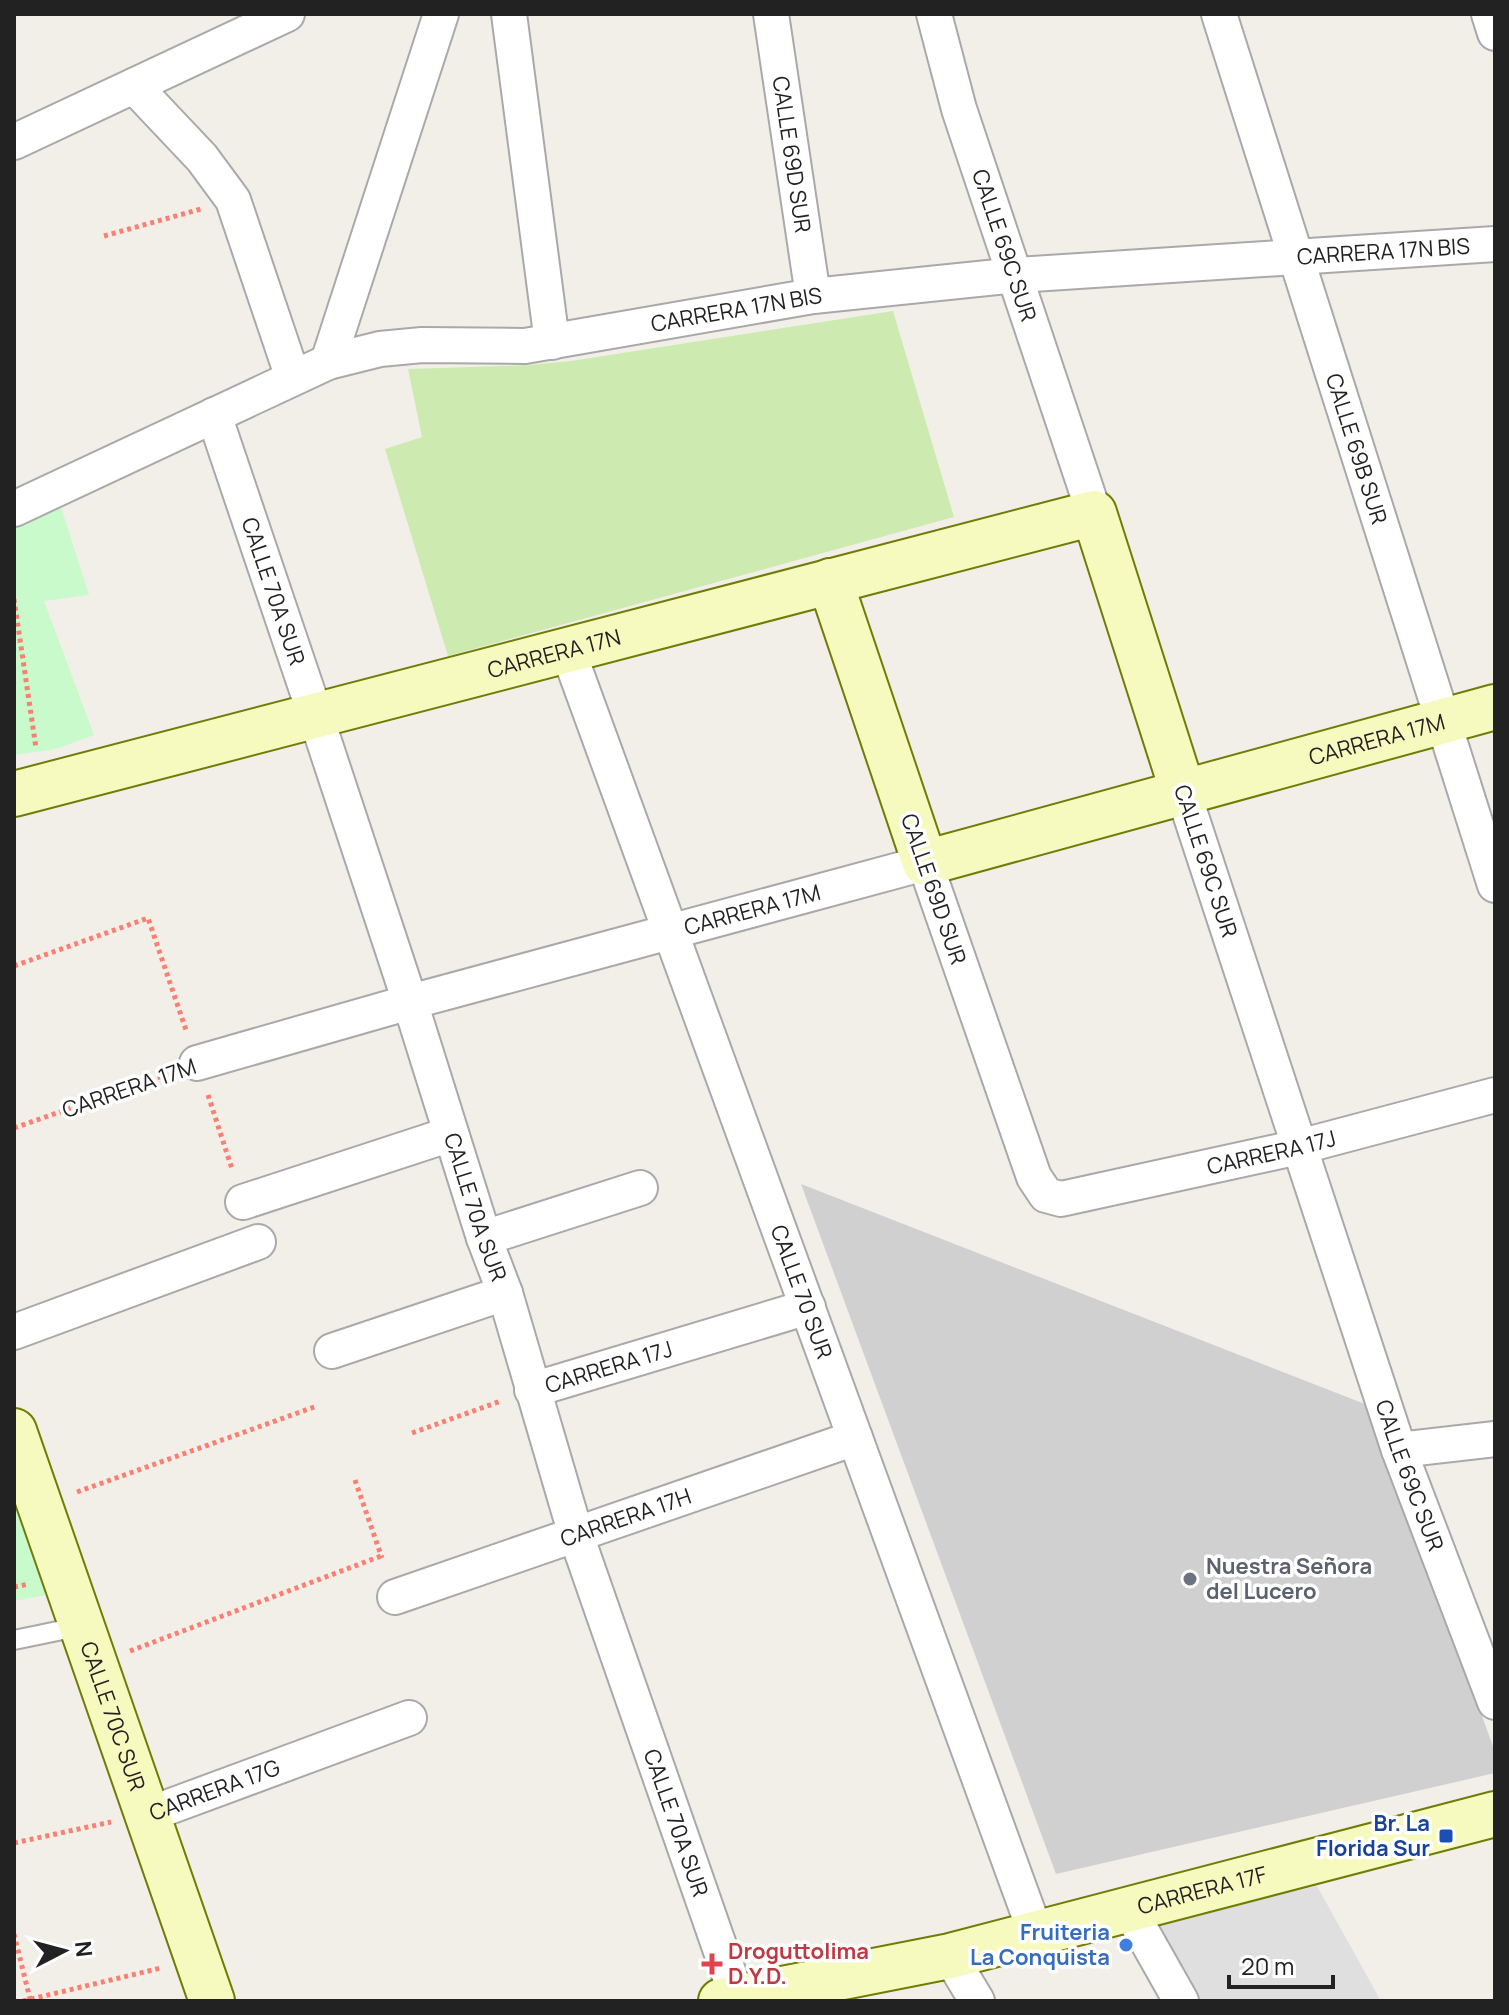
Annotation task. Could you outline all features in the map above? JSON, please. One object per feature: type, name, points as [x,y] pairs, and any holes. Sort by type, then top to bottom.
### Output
[{"type":"street","points":[[14,142],[287,14]]},
{"type":"street","points":[[328,362],[441,14]]},
{"type":"street","points":[[509,14],[552,342]]},
{"type":"street","name":"CALLE 69D SUR","points":[[771,14],[813,296]]},
{"type":"street","name":"CALLE 69C SUR","points":[[934,14],[959,109],[1017,275],[1399,1450],[1495,1702]]},
{"type":"street","name":"CALLE 69B SUR","points":[[1219,14],[1495,885]]},
{"type":"street","points":[[1489,14],[1495,33]]},
{"type":"street","points":[[134,86],[202,158],[233,200],[293,378]]},
{"type":"street","name":"CARRERA 17N BIS","points":[[14,509],[328,362],[380,349],[422,345],[525,346],[813,296],[1017,275],[1495,244]]},
{"type":"street","name":"CALLE 70A SUR","points":[[214,415],[410,1002],[484,1238],[505,1293],[576,1535],[729,1999]]},
{"type":"street","name":"CARRERA 17N","points":[[28,791],[1094,513]]},
{"type":"street","name":"CALLE 69D SUR","points":[[830,581],[1034,1177],[1046,1195]]},
{"type":"street","name":"CALLE 70 SUR","points":[[568,651],[1036,1934]]},
{"type":"street","name":"CARRERA 17M","points":[[197,1063],[410,1002],[1495,707]]},
{"type":"street","name":"CARRERA 17J","points":[[1046,1195],[1061,1199],[1299,1147],[1495,1095]]},
{"type":"street","points":[[243,1202],[451,1134]]},
{"type":"street","points":[[484,1238],[640,1188]]},
{"type":"street","points":[[14,1332],[258,1242]]},
{"type":"street","points":[[332,1351],[505,1293]]},
{"type":"street","name":"CARRERA 17J","points":[[532,1390],[808,1307]]},
{"type":"street","name":"CALLE 70C SUR","points":[[14,1431],[212,2001]]},
{"type":"street","name":"CARRERA 17H","points":[[395,1597],[855,1438]]},
{"type":"street","points":[[1399,1450],[1495,1439]]},
{"type":"street","name":"CARRERA 17G","points":[[147,1815],[409,1718]]},
{"type":"street","name":"CARRERA 17F","points":[[729,1999],[845,1989],[950,1956],[1495,1814]]},
{"type":"street","points":[[1129,1909],[1181,2001]]},
{"type":"street","points":[[950,1956],[977,2001]]},
{"type":"lane","points":[[14,1640],[89,1645]]},
{"type":"path","points":[[104,236],[233,200]]},
{"type":"path","points":[[14,599],[28,791]]},
{"type":"path","points":[[14,966],[148,918]]},
{"type":"path","name":"CARRERA 17M","points":[[14,1128],[197,1063]]},
{"type":"path","name":"CARRERA 17J","points":[[412,1433],[532,1390]]},
{"type":"path","points":[[40,1506],[317,1406]]},
{"type":"path","points":[[355,1480],[395,1597]]},
{"type":"path","points":[[89,1645],[381,1556]]},
{"type":"path","name":"CARRERA 17G","points":[[14,1843],[147,1815]]},
{"type":"path","points":[[14,1934],[30,1999]]},
{"type":"path","points":[[23,2001],[197,1959]]},
{"type":"shaded area","name":"Nuestra Señora del Lucero","points":[[801,1184],[1370,1406],[1495,1752],[1495,1773],[1056,1874]]},
{"type":"shaded area","points":[[1317,1886],[1381,2001],[1197,2001],[1150,1924]]},
{"type":"green space","points":[[893,311],[954,517],[448,656],[385,449],[422,437],[408,369],[571,361]]},
{"type":"green space","points":[[60,504],[89,595],[44,601],[94,735],[56,749],[14,755],[14,526]]},
{"type":"green space","points":[[14,1505],[47,1595],[14,1601]]},
{"type":"place","name":"Nuestra Señora del Lucero","points":[[1190,1579]]},
{"type":"place","name":"Br. La Florida Sur","points":[[1446,1836]]},
{"type":"place","name":"Fruiteria La Conquista","points":[[1126,1945]]},
{"type":"place","name":"Droguttolima D.Y.D.","points":[[712,1964]]}]
